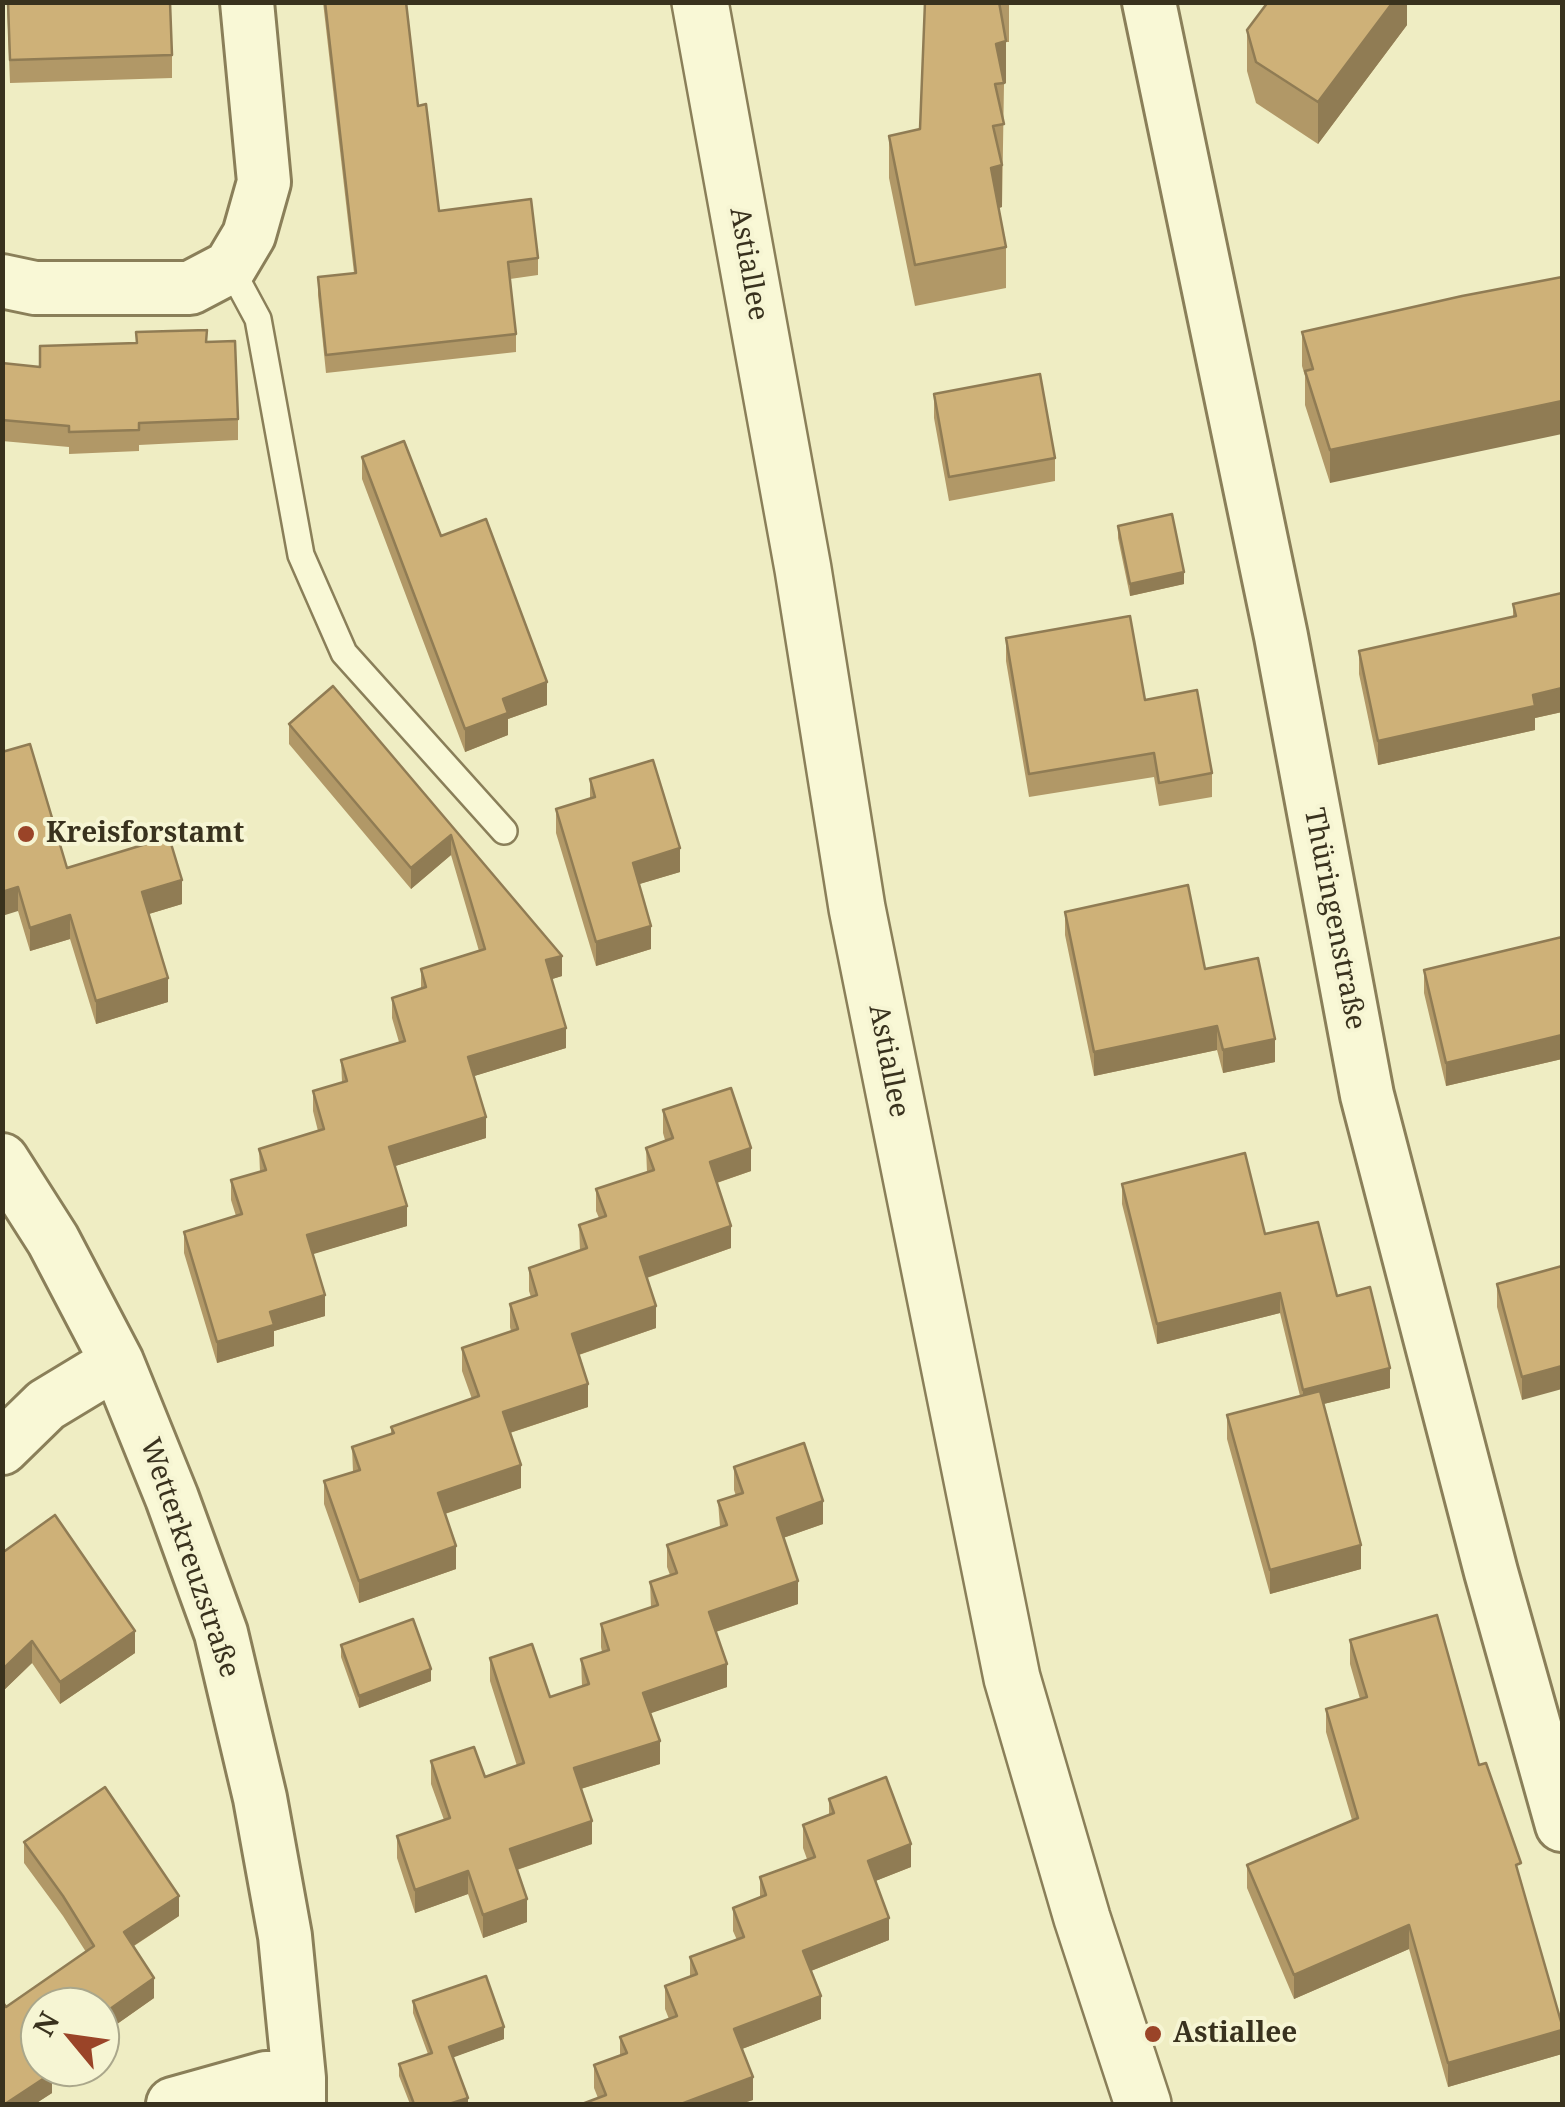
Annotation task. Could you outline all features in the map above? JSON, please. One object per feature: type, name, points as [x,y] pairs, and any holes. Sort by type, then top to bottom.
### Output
[{"type":"street","points":[[2,281],[36,288],[190,288],[230,266],[250,235],[264,182],[247,2]]},
{"type":"street","name":"Astiallee","points":[[700,2],[803,568],[857,908],[1008,1660],[1082,1918],[1143,2104]]},
{"type":"street","name":"Thüringenstraße","points":[[1149,2],[1281,636],[1368,1094],[1562,1825]]},
{"type":"street","name":"Wetterkreuzstraße","points":[[2,1160],[53,1240],[117,1362],[221,1633],[260,1798],[286,1936],[299,2091]]},
{"type":"street","points":[[2,1448],[46,1405],[117,1362]]},
{"type":"street","points":[[173,2104],[266,2078],[299,2091]]},
{"type":"lane","points":[[230,266],[258,320],[301,554],[344,653],[504,831]]},
{"type":"building","points":[[8,2],[170,2],[172,55],[10,60]]},
{"type":"building","points":[[325,2],[406,2],[418,106],[426,104],[439,211],[531,199],[538,258],[508,262],[516,334],[326,355],[318,277],[356,273]]},
{"type":"building","points":[[925,2],[999,2],[1006,41],[996,44],[1004,83],[995,84],[1004,124],[993,126],[1002,165],[991,168],[1006,247],[915,265],[889,136],[920,129]]},
{"type":"building","points":[[1268,2],[1393,2],[1318,102],[1256,62],[1247,30]]},
{"type":"building","points":[[1562,277],[1562,401],[1330,450],[1305,371],[1313,369],[1302,332]]},
{"type":"building","points":[[207,330],[206,342],[235,341],[238,419],[139,423],[139,430],[69,432],[69,426],[2,420],[2,363],[40,367],[40,346],[137,343],[136,332]]},
{"type":"building","points":[[1040,374],[1055,458],[949,477],[934,394]]},
{"type":"building","points":[[404,441],[441,536],[486,519],[547,682],[503,699],[508,713],[465,729],[362,457]]},
{"type":"building","points":[[1172,514],[1184,572],[1130,584],[1118,526]]},
{"type":"building","points":[[1562,593],[1562,688],[1533,695],[1535,706],[1378,741],[1359,651],[1516,616],[1513,604]]},
{"type":"building","points":[[1130,616],[1145,700],[1197,690],[1212,773],[1159,783],[1154,753],[1029,774],[1006,638]]},
{"type":"building","points":[[333,686],[562,956],[546,960],[566,1028],[468,1057],[486,1117],[389,1147],[407,1206],[307,1235],[325,1295],[270,1312],[274,1325],[217,1342],[184,1232],[242,1214],[231,1180],[266,1170],[259,1149],[324,1129],[313,1091],[347,1081],[341,1060],[405,1041],[392,998],[426,987],[421,969],[485,949],[451,835],[411,868],[289,724]]},
{"type":"building","points":[[30,744],[67,868],[169,837],[182,880],[142,892],[168,978],[96,1001],[70,915],[30,928],[18,887],[2,892],[2,752]]},
{"type":"building","points":[[653,760],[680,848],[633,863],[651,926],[596,942],[556,809],[595,797],[590,779]]},
{"type":"building","points":[[1188,885],[1205,969],[1258,958],[1275,1039],[1223,1050],[1217,1026],[1094,1052],[1065,912]]},
{"type":"building","points":[[1562,937],[1562,1035],[1446,1063],[1424,970]]},
{"type":"building","points":[[731,1088],[751,1148],[710,1162],[731,1226],[640,1257],[656,1306],[572,1334],[588,1384],[503,1412],[521,1465],[438,1493],[456,1546],[359,1581],[324,1481],[360,1470],[352,1447],[394,1433],[391,1427],[479,1396],[462,1348],[518,1329],[510,1304],[537,1295],[529,1268],[587,1248],[579,1225],[606,1216],[596,1189],[654,1170],[646,1148],[673,1138],[663,1110]]},
{"type":"building","points":[[1245,1153],[1265,1234],[1318,1222],[1337,1296],[1370,1287],[1390,1368],[1303,1390],[1280,1293],[1157,1324],[1122,1184]]},
{"type":"building","points":[[1562,1266],[1562,1366],[1522,1377],[1497,1284]]},
{"type":"building","points":[[1320,1391],[1361,1545],[1270,1570],[1227,1415]]},
{"type":"building","points":[[804,1443],[823,1501],[777,1518],[798,1581],[709,1612],[727,1664],[643,1693],[660,1741],[574,1768],[592,1821],[510,1849],[527,1899],[483,1915],[468,1871],[415,1890],[397,1836],[450,1818],[431,1761],[474,1747],[485,1777],[524,1763],[490,1658],[532,1644],[550,1697],[589,1684],[581,1659],[609,1650],[601,1624],[658,1605],[650,1582],[677,1573],[667,1545],[727,1525],[718,1501],[743,1493],[734,1467]]},
{"type":"building","points":[[55,1515],[135,1631],[60,1682],[32,1641],[2,1670],[2,1553]]},
{"type":"building","points":[[1437,1615],[1479,1765],[1486,1763],[1521,1863],[1516,1865],[1562,2025],[1562,2030],[1448,2063],[1409,1925],[1294,1975],[1247,1865],[1358,1818],[1326,1709],[1367,1697],[1350,1640]]},
{"type":"building","points":[[413,1619],[431,1669],[359,1696],[341,1645]]},
{"type":"building","points":[[886,1777],[911,1844],[868,1861],[889,1918],[803,1951],[821,1996],[734,2029],[753,2077],[681,2104],[582,2104],[606,2095],[594,2065],[627,2053],[620,2037],[677,2016],[665,1986],[697,1974],[690,1957],[744,1937],[733,1908],[766,1895],[760,1877],[815,1857],[803,1825],[834,1813],[829,1799]]},
{"type":"building","points":[[105,1787],[179,1896],[124,1932],[154,1978],[120,2002],[120,1987],[35,1987],[94,1946],[24,1842]]},
{"type":"building","points":[[486,1976],[504,2027],[449,2047],[468,2098],[449,2104],[414,2104],[399,2064],[432,2053],[413,2001]]},
{"type":"building","points":[[20,1997],[20,2087],[31,2087],[2,2104],[2,2001],[6,2007]]},
{"type":"place","name":"Kreisforstamt","points":[[26,834]]},
{"type":"place","name":"Astiallee","points":[[1153,2034]]}]
